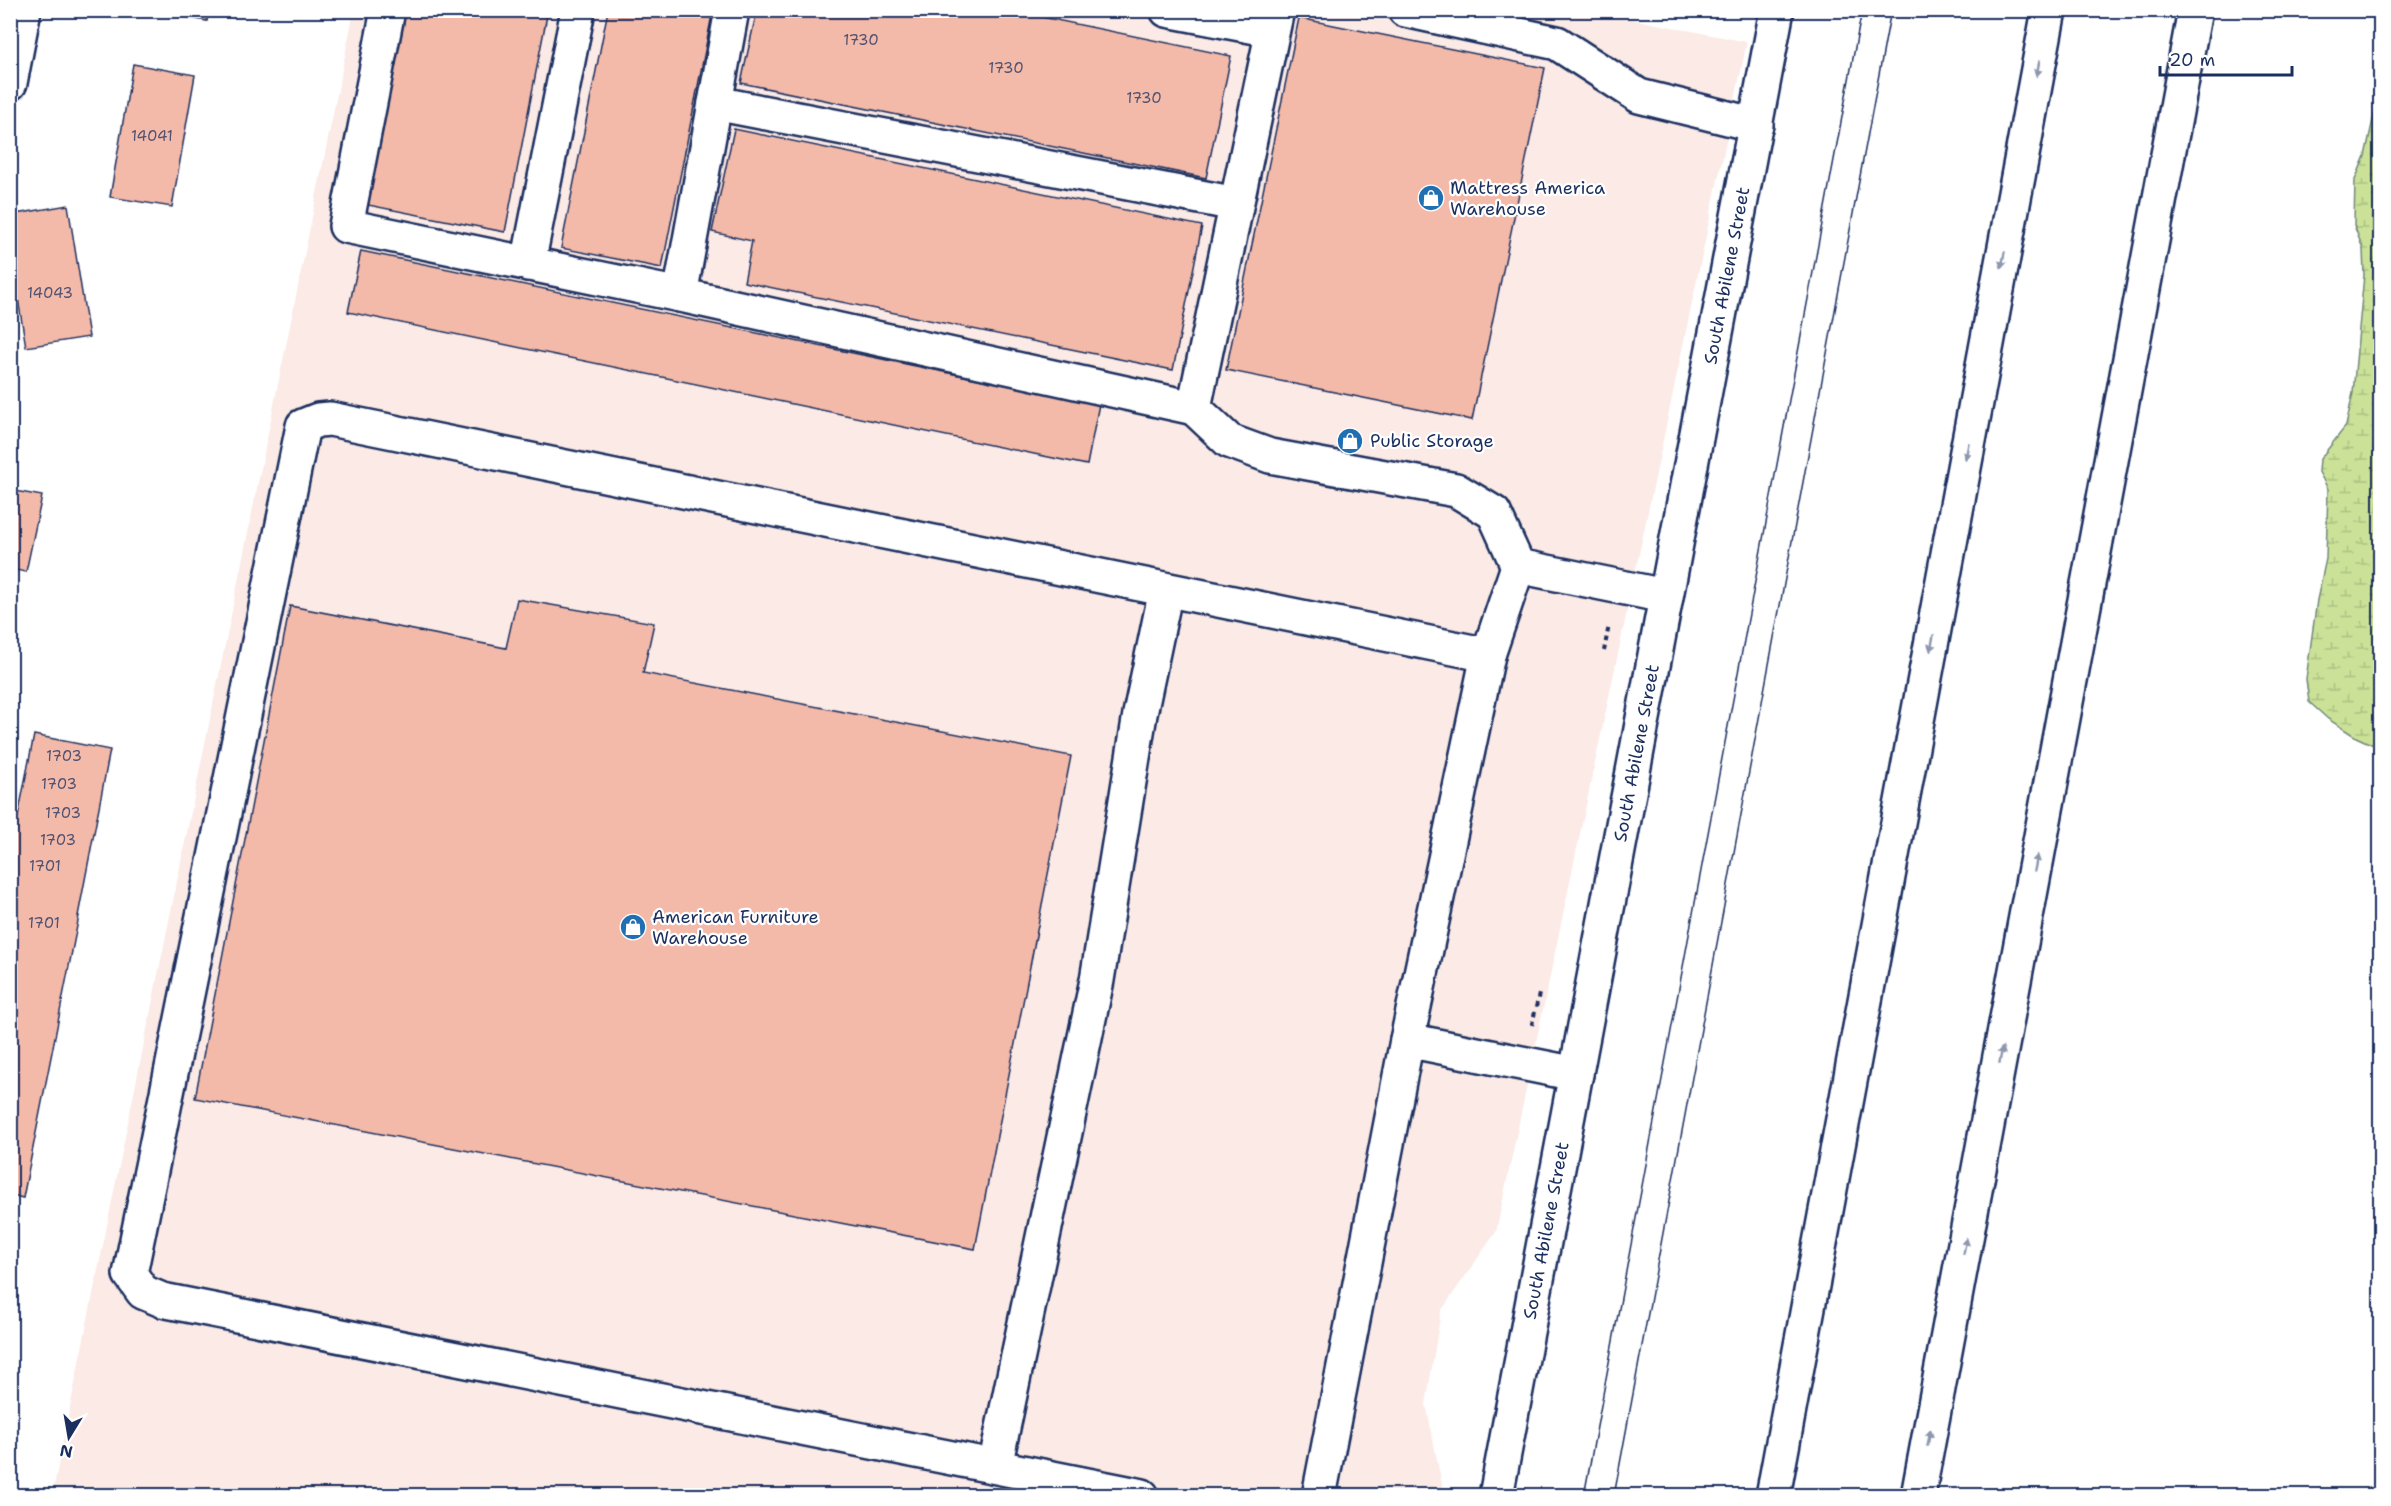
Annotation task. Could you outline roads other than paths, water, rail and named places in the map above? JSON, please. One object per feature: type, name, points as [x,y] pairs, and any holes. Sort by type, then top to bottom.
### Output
[{"type":"main road","points":[[10,83],[24,10]]},
{"type":"main road","points":[[388,10],[346,226],[680,295],[1194,408],[1229,441],[1270,456],[1456,490],[1494,513],[1518,566],[1488,655],[1407,1040],[1319,1496]]},
{"type":"main road","points":[[528,264],[578,10]]},
{"type":"main road","points":[[680,295],[732,10]]},
{"type":"main road","points":[[1167,10],[1274,20],[1194,408]]},
{"type":"main road","points":[[1405,10],[1557,43],[1639,96],[1756,125]]},
{"type":"main road","name":"South Abilene Street","points":[[1496,1496],[1777,10]]},
{"type":"main road","points":[[1773,1496],[2049,10]]},
{"type":"main road","points":[[1918,1496],[2195,10]]},
{"type":"main road","points":[[715,103],[1236,204]]},
{"type":"main road","points":[[1142,1496],[162,1300],[143,1292],[130,1274],[303,426],[318,420],[330,419],[1488,655]]},
{"type":"main road","points":[[1518,566],[1665,596]]},
{"type":"main road","points":[[995,1466],[1097,980],[1140,714],[1166,590]]},
{"type":"main road","points":[[1407,1040],[1576,1074]]},
{"type":"tram line","points":[[1584,1496],[1862,10]]},
{"type":"tram line","points":[[1614,1496],[1891,10]]},
{"type":"place","name":"Mattress America Warehouse","points":[[1431,198]]},
{"type":"place","name":"Public Storage","points":[[1350,441]]},
{"type":"place","name":"American Furniture Warehouse","points":[[633,927]]}]
